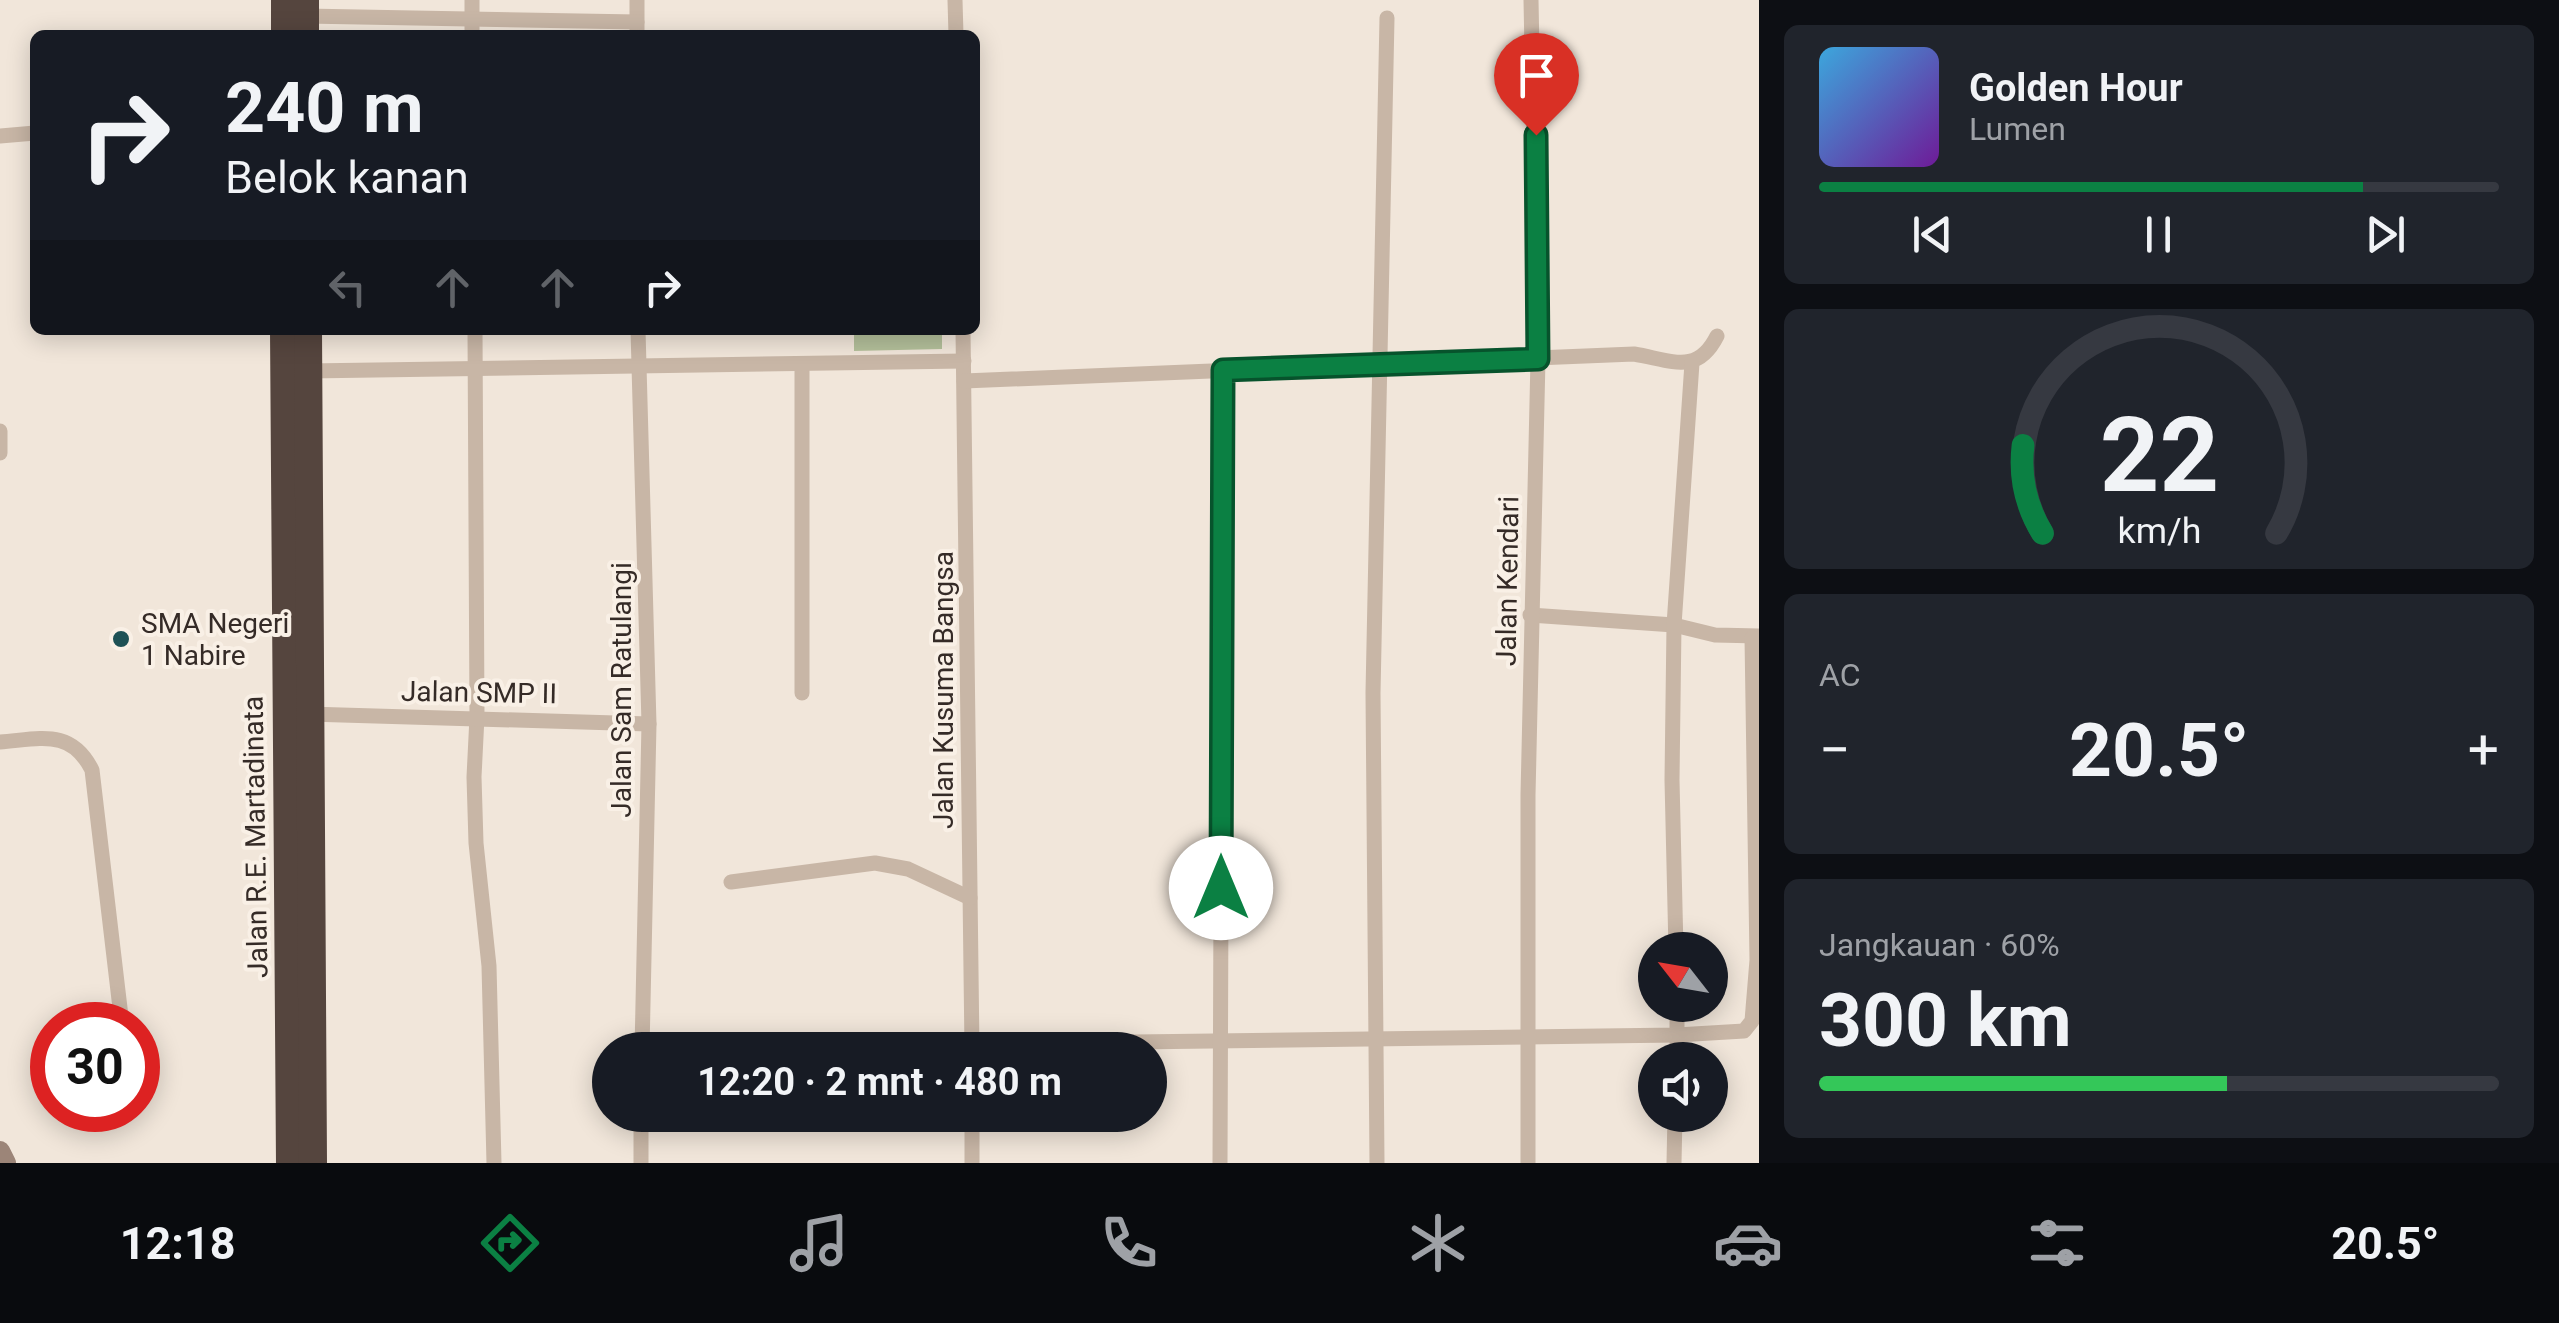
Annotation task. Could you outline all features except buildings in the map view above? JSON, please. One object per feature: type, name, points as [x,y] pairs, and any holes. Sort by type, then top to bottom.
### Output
[{"type":"highway","name":"Jalan R.E. Martadinata","points":[[284,335],[298,840],[313,1163]]},
{"type":"highway","name":"Jalan R.E. Martadinata","points":[[290,1163],[298,840],[308,714],[308,335]]},
{"type":"street","points":[[472,0],[472,27]]},
{"type":"street","points":[[297,17],[472,27],[637,28],[636,0]]},
{"type":"street","points":[[955,0],[956,30]]},
{"type":"street","name":"Jalan Kendari","points":[[1528,1163],[1530,615],[1538,359],[1531,0]]},
{"type":"street","points":[[1377,1163],[1373,694],[1387,18]]},
{"type":"street","points":[[0,136],[30,133]]},
{"type":"street","points":[[475,335],[474,777],[476,843],[490,982],[494,1163]]},
{"type":"street","name":"Jalan Sam Ratulangi","points":[[638,335],[649,724],[642,1032]]},
{"type":"street","name":"Jalan Kusuma Bangsa","points":[[963,335],[972,1032]]},
{"type":"street","points":[[964,381],[1634,354],[1692,364],[1704,358],[1717,336]]},
{"type":"street","points":[[308,371],[964,360]]},
{"type":"street","points":[[802,364],[802,692]]},
{"type":"street","points":[[1676,932],[1674,625],[1692,364]]},
{"type":"street","points":[[1220,1163],[1223,370]]},
{"type":"street","points":[[0,431],[0,453]]},
{"type":"street","points":[[1167,1041],[1678,1036],[1733,1033],[1749,1027],[1758,944],[1756,637],[1716,635],[1674,625],[1530,615]]},
{"type":"street","name":"Jalan SMP II","points":[[308,714],[649,724]]},
{"type":"street","points":[[0,742],[56,738],[73,745],[86,757],[92,770],[119,1002]]},
{"type":"street","points":[[731,882],[876,863],[908,869],[970,898]]},
{"type":"street","points":[[1678,1022],[1678,1042]]},
{"type":"street","points":[[641,1132],[641,1163]]},
{"type":"street","points":[[972,1132],[972,1163]]},
{"type":"street","points":[[1674,1163],[1675,1132]]},
{"type":"street","points":[[0,1151],[6,1163]]},
{"type":"green space","points":[[854,335],[942,335],[942,349],[854,351]]},
{"type":"place","name":"SMA Negeri 1 Nabire","points":[[121,639]]},
{"type":"route","points":[[1221,888],[1223,370],[1538,359],[1536,135]]}]
